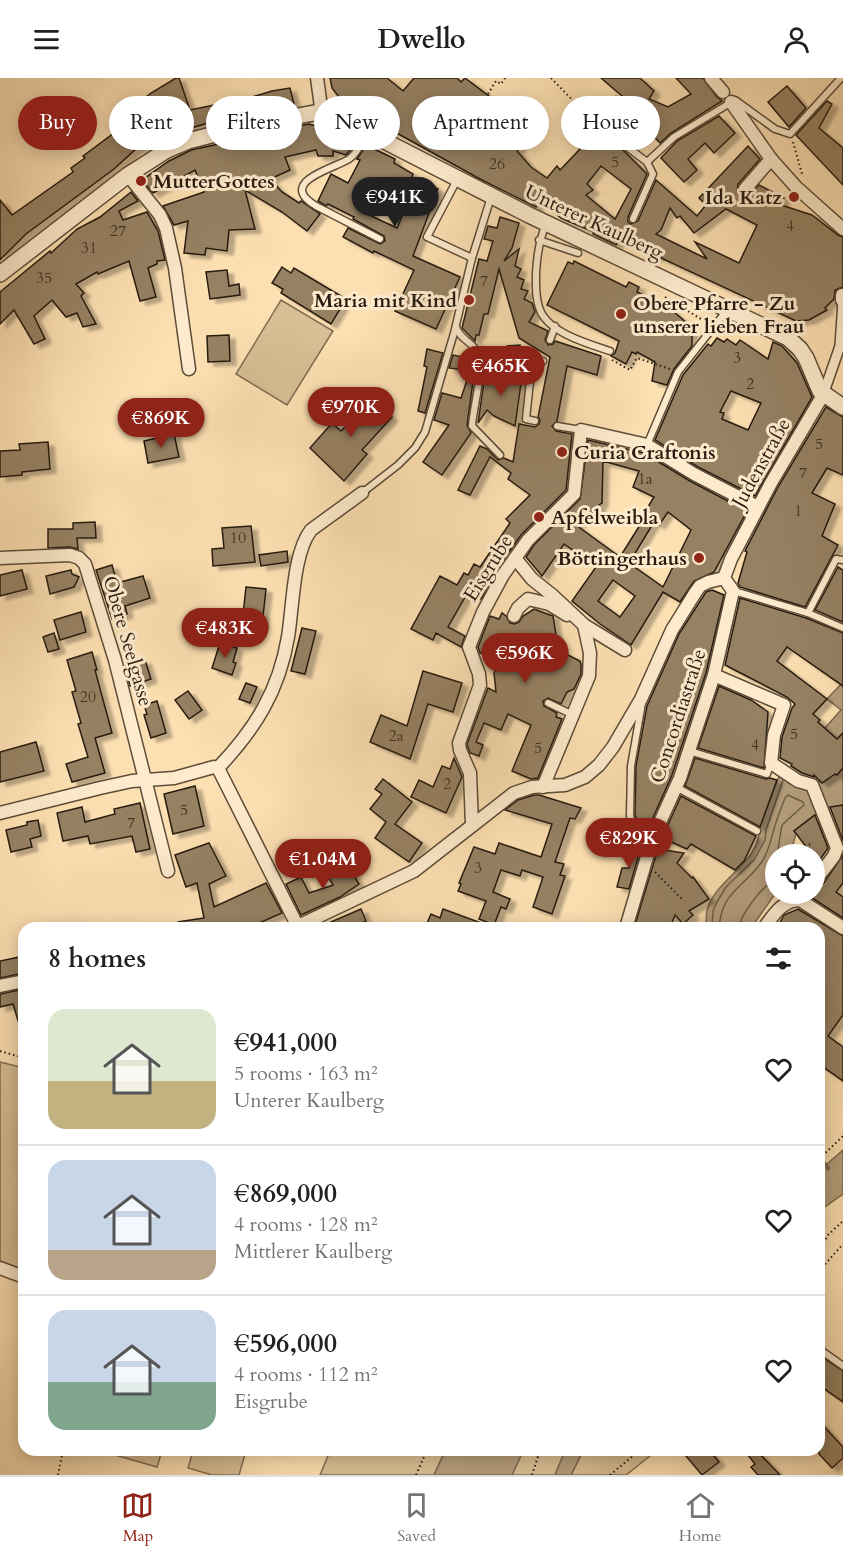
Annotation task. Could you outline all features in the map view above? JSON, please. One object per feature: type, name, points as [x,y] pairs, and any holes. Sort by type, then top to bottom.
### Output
[{"type":"street","points":[[317,78],[320,96]]},
{"type":"street","points":[[711,78],[723,92]]},
{"type":"street","points":[[731,102],[771,159],[803,195],[843,229]]},
{"type":"street","points":[[0,274],[128,175],[161,153],[180,144],[291,116],[314,115]]},
{"type":"street","name":"Unterer Kaulberg","points":[[400,149],[546,223],[794,343],[806,358],[823,395]]},
{"type":"street","points":[[745,189],[771,159]]},
{"type":"street","points":[[128,175],[160,215],[166,228],[175,268],[189,369]]},
{"type":"street","name":"Judenstraße","points":[[724,578],[731,559],[758,507],[823,395],[840,346],[843,297]]},
{"type":"street","points":[[823,395],[843,407]]},
{"type":"street","points":[[581,430],[647,445],[694,474],[758,507]]},
{"type":"street","name":"Eisgrube","points":[[472,825],[470,773],[459,743],[480,685],[479,674],[469,647],[490,597],[515,558],[547,520],[574,494],[581,430]]},
{"type":"street","points":[[218,768],[263,713],[276,684],[288,639],[304,538],[311,530],[362,493]]},
{"type":"street","name":"Obere Seelgasse","points":[[0,558],[70,555],[79,558],[85,564],[116,660],[168,871]]},
{"type":"street","points":[[515,558],[532,579],[580,621],[625,650]]},
{"type":"street","points":[[311,922],[414,870],[521,789],[565,785],[576,781],[599,765],[613,747],[641,699],[672,630],[700,586],[724,578],[733,591]]},
{"type":"street","name":"Concordiastraße","points":[[628,922],[652,840],[676,787],[714,675],[733,591]]},
{"type":"street","points":[[514,616],[518,608],[528,599],[549,604],[580,621],[590,653],[589,676],[543,788]]},
{"type":"street","points":[[714,675],[784,705],[774,735],[771,763],[798,781],[812,785],[834,838],[837,852],[825,868]]},
{"type":"street","points":[[0,813],[100,788],[218,768]]},
{"type":"street","points":[[218,768],[301,922]]},
{"type":"street","points":[[769,922],[777,911],[789,904]]},
{"type":"street","points":[[805,904],[843,928]]},
{"type":"street","points":[[0,986],[18,982]]},
{"type":"street","points":[[0,1268],[18,1275]]},
{"type":"lane","points":[[647,162],[674,136],[735,100],[775,129],[790,134],[841,78]]},
{"type":"lane","points":[[358,150],[349,159],[313,175],[303,186],[304,195],[308,201],[380,239]]},
{"type":"lane","points":[[631,150],[647,162],[653,174],[633,219]]},
{"type":"lane","points":[[458,178],[427,237],[472,258]]},
{"type":"lane","points":[[362,493],[398,465],[415,448],[425,432],[455,330],[472,258],[492,196]]},
{"type":"lane","points":[[546,223],[539,240],[537,297],[540,311],[555,326],[576,339],[610,351]]},
{"type":"lane","points":[[539,240],[578,254]]},
{"type":"lane","points":[[647,445],[678,372],[727,310]]},
{"type":"lane","points":[[550,340],[555,326]]},
{"type":"lane","points":[[455,330],[476,350],[478,388],[472,426],[500,455]]},
{"type":"lane","points":[[535,421],[526,420],[531,372],[543,361]]},
{"type":"lane","points":[[478,366],[531,372]]},
{"type":"lane","points":[[557,426],[581,430]]},
{"type":"lane","points":[[808,613],[836,559],[843,560]]},
{"type":"lane","points":[[733,591],[808,613],[843,628]]},
{"type":"lane","points":[[641,699],[631,766],[630,816],[634,828],[652,840]]},
{"type":"lane","points":[[548,703],[573,715]]},
{"type":"lane","points":[[689,751],[767,774],[771,763]]},
{"type":"lane","points":[[676,787],[757,831]]},
{"type":"lane","points":[[825,1353],[843,1366]]},
{"type":"path","points":[[488,94],[496,81],[501,84],[505,78]]},
{"type":"path","points":[[551,78],[569,96]]},
{"type":"path","points":[[790,134],[804,182],[803,195]]},
{"type":"path","points":[[614,255],[633,219]]},
{"type":"path","points":[[665,297],[713,327]]},
{"type":"path","points":[[610,351],[608,358],[630,370],[637,358],[666,368]]},
{"type":"path","points":[[645,865],[664,878],[682,899]]},
{"type":"path","points":[[0,1051],[18,1056]]},
{"type":"path","points":[[825,1154],[843,1136]]},
{"type":"path","points":[[825,1240],[843,1221]]},
{"type":"path","points":[[825,1264],[843,1244]]},
{"type":"path","points":[[58,1475],[62,1456]]},
{"type":"path","points":[[416,1475],[424,1456]]},
{"type":"path","points":[[532,1475],[538,1456]]},
{"type":"path","points":[[610,1475],[633,1456]]},
{"type":"shaded area","points":[[281,300],[333,331],[287,405],[236,374]]},
{"type":"shaded area","points":[[0,1062],[18,1066],[18,1270],[0,1263]]},
{"type":"shaded area","points":[[118,1456],[160,1456],[157,1467]]},
{"type":"shaded area","points":[[191,1456],[245,1456],[239,1475],[212,1475],[188,1468]]},
{"type":"shaded area","points":[[328,1456],[443,1456],[434,1475],[320,1475]]},
{"type":"shaded area","points":[[521,1456],[563,1456],[555,1475],[512,1475]]},
{"type":"shaded area","points":[[580,1456],[650,1456],[626,1475],[571,1475]]},
{"type":"water","points":[[843,682],[843,733],[837,739],[824,729],[841,710],[827,699]]},
{"type":"water","points":[[843,768],[843,805],[822,811],[806,821],[794,831],[796,834],[793,844],[765,844],[765,904],[768,904],[755,922],[706,922],[707,910],[712,899],[753,852],[759,829],[781,771],[803,788]]},
{"type":"water","points":[[843,1150],[843,1194],[825,1207],[825,1166]]},
{"type":"water","points":[[442,1456],[521,1456],[512,1475],[434,1475]]},
{"type":"water","points":[[563,1456],[580,1456],[571,1475],[555,1475]]},
{"type":"building","points":[[179,78],[185,96],[147,96]]},
{"type":"building","points":[[330,78],[387,78],[403,91],[414,78],[457,78],[461,82],[465,78],[489,96],[412,96],[412,142],[400,135],[400,96],[338,96],[332,88]]},
{"type":"building","points":[[601,78],[640,78],[654,91],[651,96],[622,96]]},
{"type":"building","points":[[676,78],[703,78],[722,101],[671,133],[660,143],[660,104],[668,107],[691,94]]},
{"type":"building","points":[[787,86],[806,108],[789,127],[768,102]]},
{"type":"building","points":[[290,88],[292,96],[255,96],[272,91]]},
{"type":"building","points":[[827,101],[832,104],[819,128],[843,148],[843,185],[796,135]]},
{"type":"building","points":[[206,107],[206,124],[194,127],[194,109]]},
{"type":"building","points":[[719,116],[735,133],[714,153],[705,143],[688,159],[697,170],[684,182],[661,158],[677,141]]},
{"type":"building","points":[[302,125],[314,125],[314,150],[316,150],[285,157],[290,170],[270,179],[282,192],[320,214],[307,231],[282,212],[245,190],[255,229],[229,230],[227,251],[206,248],[205,255],[184,253],[188,221],[174,225],[163,206],[204,192],[195,170],[153,193],[142,180],[169,161],[191,150],[206,147],[206,150],[302,150]]},
{"type":"building","points":[[109,137],[109,150],[135,150],[114,169],[26,234],[0,260],[0,200],[12,215],[73,172],[71,168],[85,158],[83,156],[91,150],[97,150],[97,146]]},
{"type":"building","points":[[748,146],[760,159],[738,184],[737,192],[747,197],[759,185],[784,198],[781,205],[812,215],[843,237],[843,287],[835,290],[834,299],[825,308],[827,310],[809,320],[796,321],[657,256],[656,258],[621,236],[616,245],[593,234],[594,232],[561,218],[541,200],[536,207],[427,150],[518,150],[531,167],[547,178],[557,166],[560,170],[579,150],[623,150],[647,174],[628,217],[628,222],[631,224],[638,221],[656,180],[697,216],[706,205],[699,198]],"holes":[[[601,166],[631,189],[615,219],[586,195],[593,190],[587,184]],[[670,208],[677,218],[680,216],[694,233],[726,209],[757,225],[739,263],[695,242],[707,259],[656,234],[661,230]]]},
{"type":"building","points":[[316,150],[350,150],[346,155],[333,151],[333,156],[318,156]]},
{"type":"building","points":[[363,150],[376,150],[395,159],[394,163],[413,174],[412,177],[438,189],[413,256],[460,277],[436,329],[395,311],[414,270],[374,251],[373,253],[343,237],[348,228],[380,244],[385,241],[384,236],[353,219],[354,217],[318,201],[331,174],[348,183],[360,160],[357,159]],"holes":[[[384,186],[409,199],[397,228],[369,215]]]},
{"type":"building","points":[[131,192],[138,201],[119,211],[123,220],[147,212],[158,231],[165,260],[157,261],[157,264],[148,268],[156,297],[140,301],[129,261],[98,274],[97,272],[76,284],[84,293],[81,296],[96,324],[83,327],[77,313],[66,317],[52,300],[34,316],[45,339],[34,344],[14,310],[0,324],[0,292],[50,251],[51,253],[77,229],[100,217]]},
{"type":"building","points":[[500,217],[519,223],[512,248],[504,261],[519,249],[515,266],[521,269],[517,277],[524,280],[521,289],[528,291],[524,299],[532,303],[535,312],[529,322],[548,331],[545,340],[548,345],[555,341],[601,356],[597,375],[567,366],[557,421],[552,426],[556,431],[572,434],[566,490],[521,535],[496,570],[481,599],[468,592],[448,627],[465,636],[461,647],[436,633],[433,640],[411,629],[440,576],[457,585],[464,573],[468,575],[474,564],[480,567],[510,523],[506,519],[530,495],[508,479],[511,473],[490,457],[470,495],[458,490],[480,446],[487,449],[498,460],[504,458],[513,462],[519,424],[535,427],[539,424],[538,417],[550,357],[519,338],[499,269],[488,314],[484,314],[479,335],[476,335],[475,341],[462,328],[479,259],[487,261],[493,241],[484,239],[488,226],[497,228]]},
{"type":"building","name":"Obere Pfarre - Zu unserer lieben Frau","points":[[574,261],[626,287],[629,282],[639,287],[637,292],[673,311],[688,324],[692,332],[692,346],[674,369],[667,385],[652,381],[655,362],[637,352],[636,354],[632,352],[626,364],[611,356],[615,353],[619,341],[547,305],[568,262],[573,264]]},
{"type":"building","points":[[282,267],[291,273],[294,268],[346,299],[331,324],[281,293],[283,289],[272,283]]},
{"type":"building","points":[[227,270],[229,286],[239,284],[240,295],[210,299],[206,272]]},
{"type":"building","points":[[229,335],[230,361],[208,362],[207,336]]},
{"type":"building","points":[[717,338],[724,342],[727,339],[736,345],[740,340],[768,359],[773,342],[782,346],[797,363],[812,397],[755,496],[698,467],[655,440],[683,375],[708,344],[711,346]],"holes":[[[731,391],[761,403],[748,430],[722,419],[724,413],[720,412]]]},
{"type":"building","points":[[520,345],[522,366],[509,364],[507,346]]},
{"type":"building","points":[[427,349],[443,353],[425,413],[418,411],[427,367],[424,366]]},
{"type":"building","points":[[453,355],[472,359],[470,371],[449,368]]},
{"type":"building","points":[[469,374],[474,374],[467,425],[471,433],[442,475],[423,462],[449,425],[434,420],[442,393],[461,398]]},
{"type":"building","points":[[485,375],[522,376],[515,426],[487,410],[478,423]]},
{"type":"building","points":[[365,392],[392,417],[362,450],[367,454],[344,481],[310,448],[332,423],[341,431],[359,411],[353,405]]},
{"type":"building","points":[[826,407],[843,417],[843,475],[827,468],[812,493],[835,504],[822,536],[838,545],[805,607],[740,587],[738,583],[747,552],[745,551],[778,487]]},
{"type":"building","points":[[174,434],[179,457],[148,463],[144,441]]},
{"type":"building","points":[[588,440],[644,453],[690,481],[747,511],[714,572],[694,581],[680,602],[663,592],[631,645],[572,601],[596,567],[564,544],[542,576],[526,557],[534,545],[580,499]],"holes":[[[603,461],[639,471],[633,487],[654,497],[643,515],[645,517],[620,557],[576,525],[602,503]],[[668,512],[691,530],[663,587],[629,563],[654,522],[659,525]],[[613,580],[635,596],[620,617],[598,601]]]},
{"type":"building","points":[[48,442],[50,469],[0,477],[0,451],[20,450],[19,444]]},
{"type":"building","points":[[95,522],[96,538],[77,538],[78,549],[48,548],[48,529],[73,529],[73,523]]},
{"type":"building","points":[[251,526],[255,562],[213,566],[212,549],[224,548],[222,528]]},
{"type":"building","points":[[287,551],[288,562],[261,566],[259,555]]},
{"type":"building","points":[[112,565],[117,583],[143,576],[150,598],[125,606],[127,614],[112,619],[96,570]]},
{"type":"building","points":[[838,567],[843,570],[843,622],[815,610]]},
{"type":"building","points":[[22,570],[27,589],[0,596],[0,575]]},
{"type":"building","points":[[71,570],[72,574],[79,577],[74,587],[50,594],[46,576]]},
{"type":"building","points":[[246,587],[266,589],[262,626],[242,624]]},
{"type":"building","points":[[712,590],[724,595],[706,673],[672,775],[647,831],[639,825],[635,815],[636,766],[647,706],[679,634],[706,592]]},
{"type":"building","points":[[740,598],[806,618],[843,633],[843,686],[787,647],[777,661],[827,699],[813,714],[820,720],[818,722],[837,739],[843,733],[843,768],[837,775],[835,774],[822,783],[814,775],[814,777],[802,773],[791,766],[792,764],[780,758],[782,737],[795,704],[787,697],[725,665]]},
{"type":"building","points":[[534,609],[553,616],[556,635],[550,646],[580,661],[581,674],[574,689],[567,692],[561,704],[548,698],[543,701],[544,706],[557,713],[556,717],[562,719],[538,778],[531,779],[512,771],[531,725],[508,714],[501,730],[484,723],[476,742],[483,745],[479,756],[470,753],[467,744],[488,688],[496,692],[494,673],[499,662],[480,653],[478,647],[490,616],[499,619],[502,613],[510,623],[515,624]]},
{"type":"building","points":[[81,612],[86,632],[60,640],[54,620]]},
{"type":"building","points":[[302,628],[316,631],[305,674],[291,671]]},
{"type":"building","points":[[54,633],[59,649],[48,652],[43,637]]},
{"type":"building","points":[[220,643],[237,648],[232,675],[212,668]]},
{"type":"building","points":[[92,652],[112,733],[95,738],[105,773],[72,782],[66,764],[88,757],[78,724],[81,723],[72,692],[76,691],[67,660]]},
{"type":"building","points":[[145,660],[151,679],[130,686],[125,666]]},
{"type":"building","points":[[423,671],[462,683],[453,712],[428,704],[410,759],[370,742],[381,715],[407,726]]},
{"type":"building","points":[[246,683],[257,687],[250,703],[239,699]]},
{"type":"building","points":[[719,686],[751,700],[768,712],[764,768],[698,748]]},
{"type":"building","points":[[188,691],[202,710],[189,719],[175,700]]},
{"type":"building","points":[[157,701],[166,733],[151,738],[144,715],[147,714],[144,705]]},
{"type":"building","points":[[36,742],[44,771],[0,782],[0,752]]},
{"type":"building","points":[[454,758],[462,777],[446,813],[411,797],[419,780],[433,787],[442,766],[450,769]]},
{"type":"building","points":[[695,758],[766,779],[777,780],[760,827],[685,786]]},
{"type":"building","points":[[383,779],[412,802],[395,824],[422,843],[409,862],[375,838],[386,822],[370,809],[382,794],[375,789]]},
{"type":"building","points":[[195,786],[204,826],[173,834],[164,794]]},
{"type":"building","points":[[539,795],[581,808],[575,819],[570,818],[555,862],[564,864],[560,875],[565,876],[552,914],[533,907],[543,877],[522,870],[520,876],[501,870],[493,892],[510,899],[506,909],[501,907],[495,922],[486,922],[479,919],[486,901],[458,891],[474,847],[495,854],[499,843],[541,857],[552,824],[505,810],[518,800]]},
{"type":"building","points":[[681,796],[756,836],[744,861],[735,870],[691,844],[687,849],[662,838]]},
{"type":"building","points":[[140,803],[150,849],[136,852],[132,836],[90,844],[88,836],[63,841],[57,813],[82,807],[85,822],[115,814],[114,809]]},
{"type":"building","points":[[843,805],[843,841],[830,807]]},
{"type":"building","points":[[815,815],[828,848],[825,852],[825,844],[804,844],[794,831]]},
{"type":"building","points":[[38,820],[41,836],[30,839],[32,847],[11,852],[6,830]]},
{"type":"building","points":[[209,843],[226,876],[209,884],[214,907],[266,883],[282,913],[262,922],[178,922],[204,918],[197,883],[186,887],[175,855]]},
{"type":"building","points":[[632,845],[641,847],[629,889],[617,887],[622,868],[629,868]]},
{"type":"building","points":[[658,849],[684,853],[677,863],[693,877],[709,899],[689,911],[693,915],[685,922],[681,922],[675,915],[672,922],[636,922]]},
{"type":"building","points":[[843,855],[843,883],[836,892],[843,897],[843,918],[821,904],[825,904],[825,881]]},
{"type":"building","points":[[345,862],[359,884],[340,897],[301,915],[286,884],[301,877],[309,893],[333,885],[326,873]]},
{"type":"building","points":[[361,909],[366,921],[364,922],[331,922]]},
{"type":"building","points":[[443,909],[478,922],[428,922],[431,914],[440,918]]},
{"type":"building","points":[[798,909],[820,922],[780,922],[784,915]]},
{"type":"building","points":[[825,925],[843,936],[843,1015],[828,1036],[843,1047],[843,1081],[825,1068]]},
{"type":"building","points":[[18,957],[18,974],[0,978],[0,961]]},
{"type":"building","points":[[18,990],[18,1020],[13,1004],[0,1007],[0,994]]},
{"type":"building","points":[[825,1359],[843,1371],[843,1402],[825,1389]]},
{"type":"building","points":[[825,1428],[843,1447],[843,1458],[832,1468],[821,1456],[825,1456]]},
{"type":"building","points":[[686,1456],[714,1456],[719,1462],[702,1475]]},
{"type":"building","points":[[749,1456],[762,1456],[780,1475],[758,1475],[751,1467],[755,1464]]},
{"type":"waterway","points":[[825,1165],[828,1168]]},
{"type":"place","name":"MutterGottes","points":[[141,181]]},
{"type":"place","name":"Ida Katz","points":[[794,197]]},
{"type":"place","name":"Maria mit Kind","points":[[469,300]]},
{"type":"place","name":"Obere Pfarre - Zu unserer lieben Frau","points":[[621,314]]},
{"type":"place","name":"Curia Craftonis","points":[[562,452]]},
{"type":"place","name":"Apfelweibla","points":[[539,517]]},
{"type":"place","name":"Böttingerhaus","points":[[699,558]]}]
